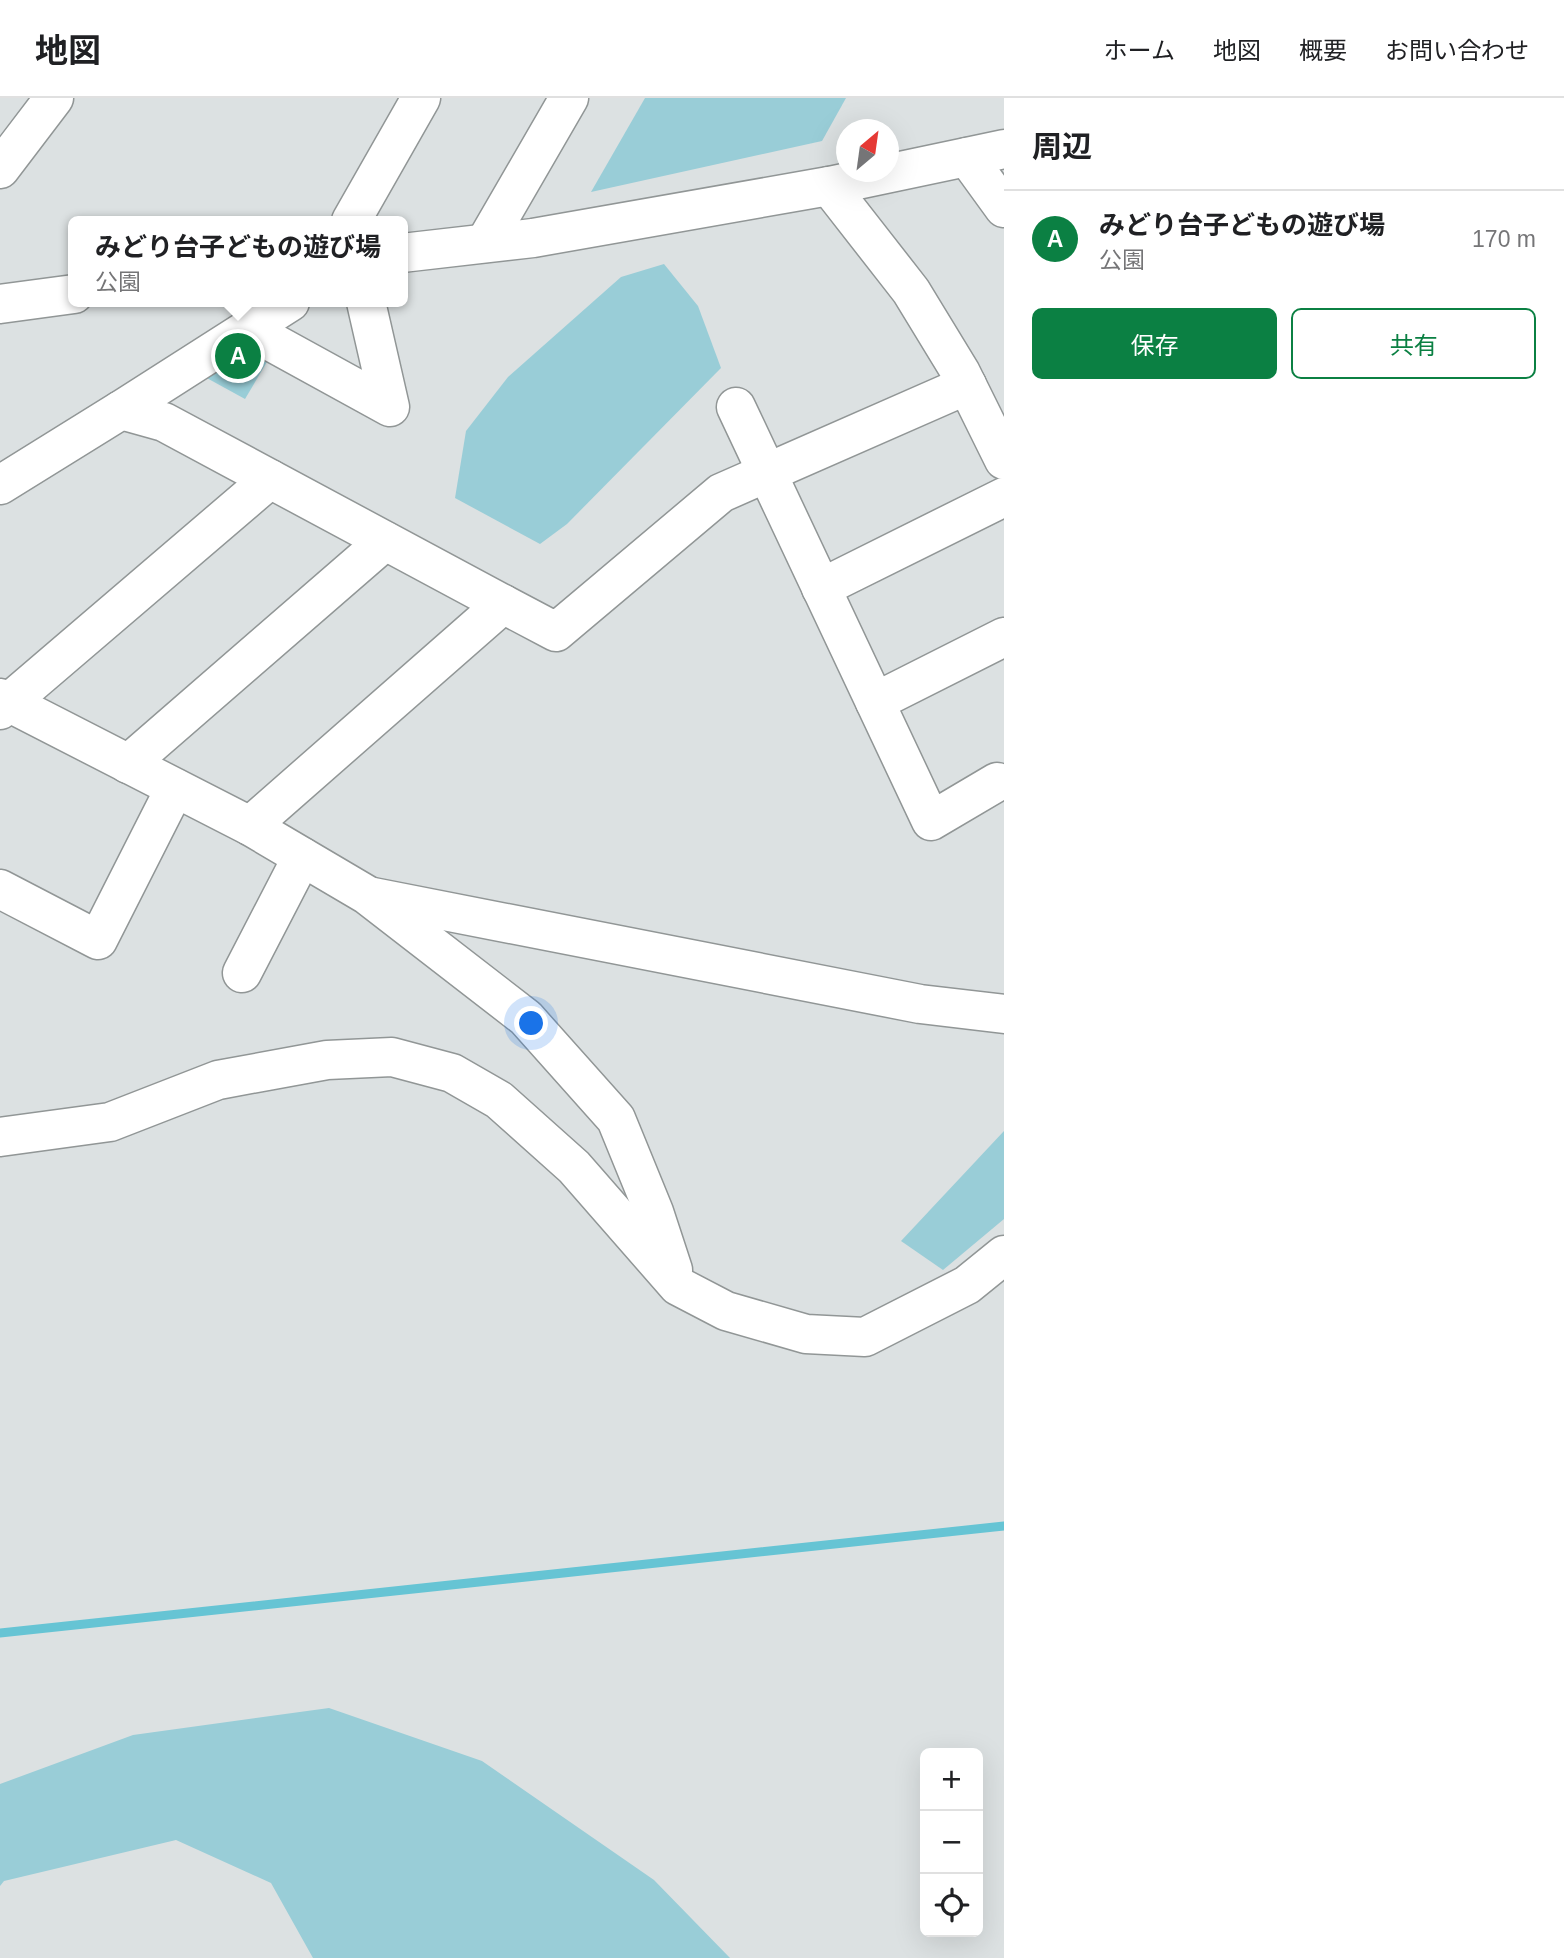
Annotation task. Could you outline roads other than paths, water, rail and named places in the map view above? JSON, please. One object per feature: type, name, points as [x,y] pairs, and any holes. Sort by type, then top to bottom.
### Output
[{"type":"street","points":[[0,169],[54,98]]},
{"type":"street","points":[[354,216],[421,98]]},
{"type":"street","points":[[485,243],[569,98]]},
{"type":"street","points":[[408,252],[533,238],[829,186],[1004,149]]},
{"type":"street","points":[[967,157],[1004,208]]},
{"type":"street","points":[[829,186],[911,291],[967,385],[1004,460]]},
{"type":"street","points":[[0,304],[68,295]]},
{"type":"street","points":[[0,485],[282,307]]},
{"type":"street","points":[[248,329],[390,407],[367,307]]},
{"type":"street","points":[[121,410],[164,422],[556,632],[721,493],[967,385]]},
{"type":"street","points":[[736,407],[931,821],[997,782]]},
{"type":"street","points":[[270,479],[3,704],[250,826],[367,895],[526,1018],[616,1119],[654,1212],[678,1286]]},
{"type":"street","points":[[821,589],[1004,497]]},
{"type":"street","points":[[128,764],[385,541]]},
{"type":"street","points":[[250,826],[503,604]]},
{"type":"street","points":[[875,702],[1004,637]]},
{"type":"street","points":[[0,888],[98,940],[175,788]]},
{"type":"street","points":[[242,973],[302,857]]},
{"type":"street","points":[[367,895],[920,1004],[1004,1014]]},
{"type":"street","points":[[0,1136],[110,1122],[218,1080],[327,1060],[392,1057],[452,1073],[499,1100],[574,1167],[678,1286],[726,1311],[806,1334],[865,1337],[967,1285],[1004,1255]]},
{"type":"waterway","points":[[0,1633],[1004,1526]]},
{"type":"place","name":"みどり台子どもの遊び場","points":[[238,356]]}]
